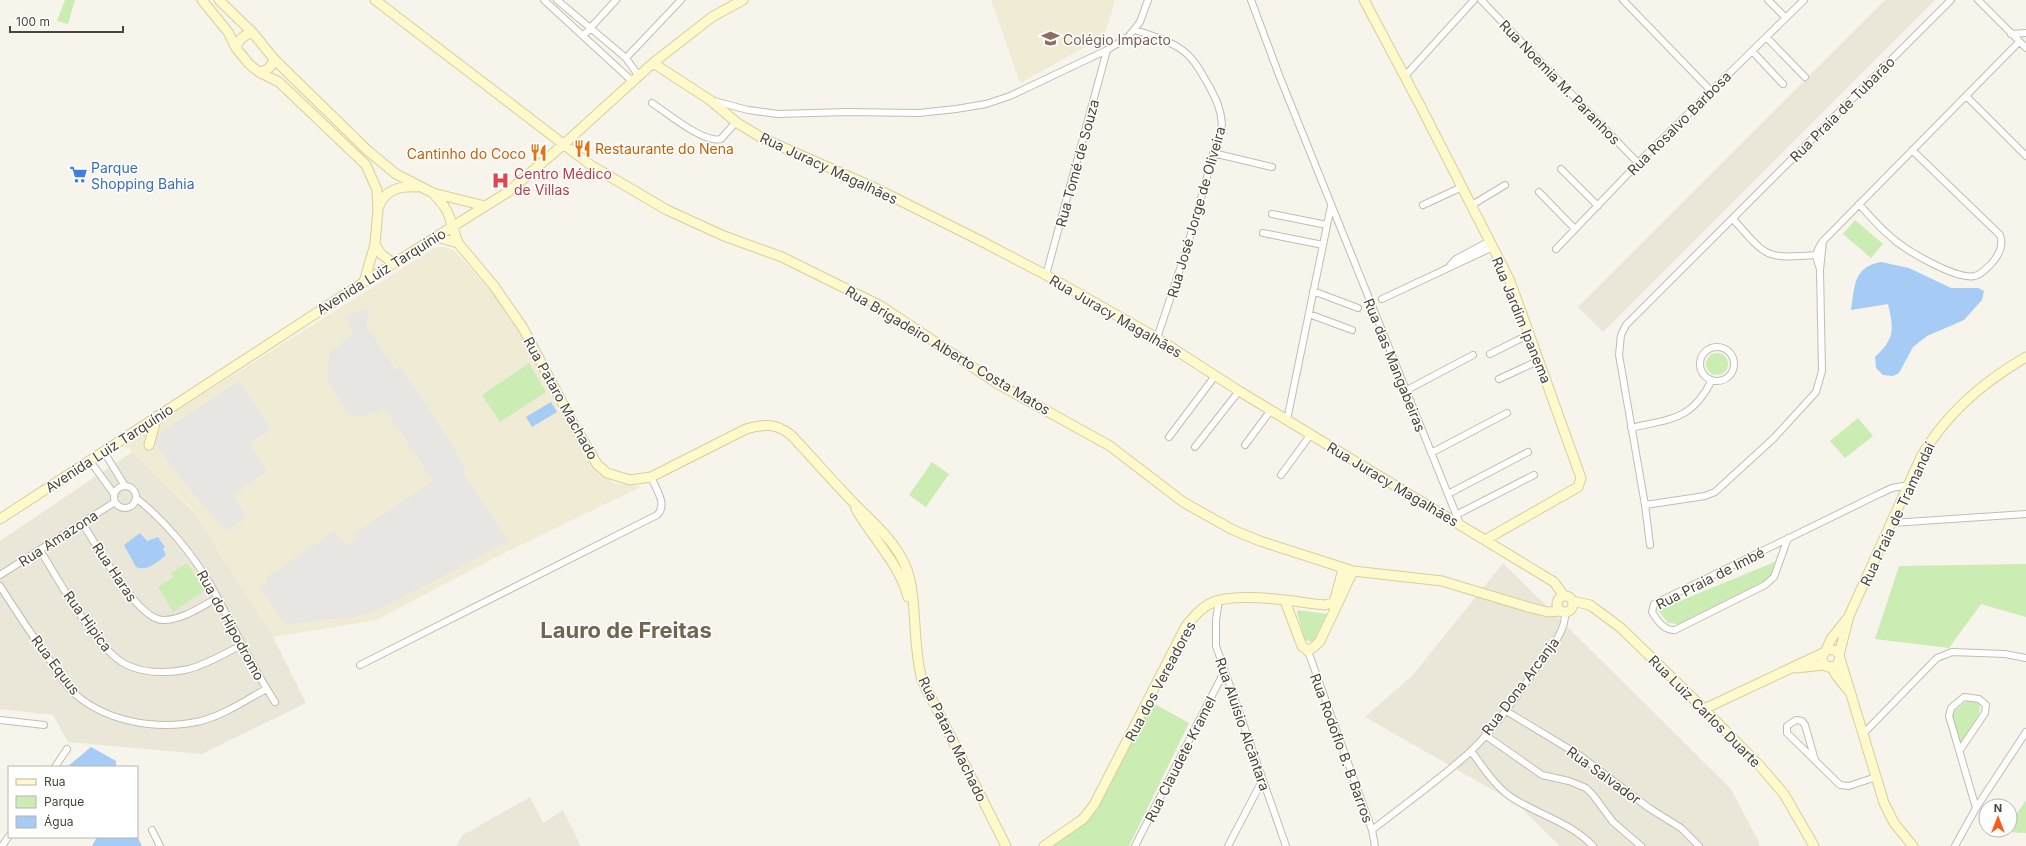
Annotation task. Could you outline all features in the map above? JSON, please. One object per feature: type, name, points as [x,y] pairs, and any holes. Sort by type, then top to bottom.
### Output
[{"type":"street","points":[[202,0],[228,32],[236,48],[249,64],[259,72],[279,82],[366,165],[377,190],[378,210],[374,244],[364,282]]},
{"type":"street","points":[[219,0],[252,33],[274,59],[367,150],[396,174],[420,188],[433,193],[485,206]]},
{"type":"street","name":"Rua Brigadeiro Alberto Costa Matos","points":[[374,0],[592,166],[667,210],[724,236],[782,257],[881,306],[998,384],[1110,446],[1183,502],[1214,520],[1260,541],[1353,571],[1442,581],[1548,612],[1563,612]]},
{"type":"street","points":[[544,0],[605,56],[635,78]]},
{"type":"street","points":[[557,0],[626,58],[635,78]]},
{"type":"street","points":[[583,36],[616,0]]},
{"type":"street","points":[[626,58],[682,0]]},
{"type":"street","name":"Avenida Luiz Tarquínio","points":[[0,519],[393,263],[508,192],[564,144],[653,63],[712,17],[743,0]]},
{"type":"street","points":[[710,100],[748,110],[778,114],[846,112],[919,113],[956,110],[1010,96],[1107,50],[1128,37],[1135,30],[1148,0]]},
{"type":"street","name":"Rua das Mangabeiras","points":[[1251,0],[1331,205],[1460,524]]},
{"type":"street","name":"Rua Jardim Ipanema","points":[[1364,0],[1405,76],[1510,281],[1540,360],[1581,478],[1580,485],[1485,540]]},
{"type":"street","points":[[1405,76],[1474,0]]},
{"type":"street","name":"Rua Noemia M. Paranhos","points":[[1481,0],[1638,164]]},
{"type":"street","points":[[1623,0],[1710,91]]},
{"type":"street","points":[[1768,0],[1786,18]]},
{"type":"street","name":"Rua Praia de Tubarão","points":[[1650,545],[1645,505],[1619,355],[1621,335],[1626,325],[1951,0]]},
{"type":"street","points":[[1978,0],[2026,48]]},
{"type":"street","name":"Rua Rosalvo Barbosa","points":[[1556,248],[1710,91],[1753,52],[1802,1]]},
{"type":"street","points":[[566,20],[571,12]]},
{"type":"street","name":"Rua José Jorge de Oliveira","points":[[1135,30],[1178,48],[1188,55],[1197,66],[1218,102],[1222,113],[1222,124],[1184,258],[1157,338]]},
{"type":"street","points":[[236,48],[242,38],[247,34],[252,33]]},
{"type":"street","points":[[2011,34],[2026,33]]},
{"type":"street","points":[[1767,38],[1805,77]]},
{"type":"street","points":[[1820,270],[1815,255],[1817,249],[1859,204],[2019,42]]},
{"type":"street","points":[[605,56],[615,48]]},
{"type":"street","name":"Rua Tomé de Souza","points":[[1046,275],[1107,50]]},
{"type":"street","points":[[1753,52],[1783,84]]},
{"type":"street","points":[[259,72],[267,70],[271,66],[274,59]]},
{"type":"street","name":"Rua Juracy Magalhães","points":[[653,63],[710,100],[736,122],[762,138],[873,187],[1046,275],[1157,338],[1215,376],[1554,582],[1565,599]]},
{"type":"street","points":[[1966,96],[2026,156]]},
{"type":"street","points":[[652,103],[684,125],[713,140],[721,139],[736,122]]},
{"type":"street","points":[[1859,204],[1891,237],[1902,246],[1956,274],[1967,276],[1982,273],[1994,260],[2000,250],[2002,244],[2000,236],[1912,150]]},
{"type":"street","points":[[1213,153],[1272,167]]},
{"type":"street","points":[[1561,169],[1598,206]]},
{"type":"street","points":[[1472,205],[1505,185]]},
{"type":"street","points":[[378,210],[383,197],[395,189],[409,187],[420,188]]},
{"type":"street","points":[[1423,204],[1462,187]]},
{"type":"street","points":[[1539,192],[1575,229]]},
{"type":"street","points":[[433,193],[448,213],[439,236],[458,243]]},
{"type":"street","points":[[1287,420],[1331,205]]},
{"type":"street","name":"Rua Pataro Machado","points":[[448,213],[458,243],[498,291],[523,328],[574,425],[597,464],[607,473],[619,478],[630,480],[651,478],[746,429],[760,425],[773,425],[781,427],[790,435],[861,508],[891,542],[903,560],[910,579],[916,628],[916,660],[922,680],[1006,846]]},
{"type":"street","points":[[1272,214],[1327,225]]},
{"type":"street","points":[[1733,219],[1757,246],[1773,256],[1782,258],[1815,255]]},
{"type":"street","points":[[1264,233],[1323,245]]},
{"type":"street","points":[[1645,505],[1705,496],[1715,492],[1774,438],[1813,397],[1820,382],[1822,371],[1820,270],[1824,241]]},
{"type":"street","points":[[374,244],[381,254],[393,263]]},
{"type":"street","points":[[1382,299],[1449,267],[1456,259],[1492,244]]},
{"type":"street","points":[[1313,291],[1358,308]]},
{"type":"street","points":[[1309,314],[1352,330]]},
{"type":"street","points":[[1490,354],[1530,334]]},
{"type":"street","points":[[1723,348],[1733,357],[1734,370],[1725,379],[1712,380],[1702,372],[1701,358],[1710,349],[1723,348]]},
{"type":"street","points":[[1405,390],[1473,355]]},
{"type":"street","name":"Rua Praia de Tramandaí","points":[[1840,657],[1849,616],[1921,457],[1944,422],[1961,404],[2007,368],[2026,357]]},
{"type":"street","points":[[1499,379],[1540,360]]},
{"type":"street","points":[[1169,437],[1215,376]]},
{"type":"street","points":[[1631,428],[1671,419],[1689,411],[1703,397],[1712,380]]},
{"type":"street","points":[[1195,446],[1239,390]]},
{"type":"street","points":[[1245,445],[1271,410]]},
{"type":"street","points":[[1431,453],[1507,413]]},
{"type":"street","points":[[149,445],[157,416]]},
{"type":"street","points":[[1281,475],[1311,434]]},
{"type":"street","points":[[90,461],[114,494],[115,502],[120,506],[126,507],[132,504],[136,498],[132,489],[125,486],[104,452]]},
{"type":"street","points":[[1448,494],[1528,452]]},
{"type":"street","points":[[1456,515],[1534,475]]},
{"type":"street","points":[[360,665],[657,515],[662,508],[662,502],[651,478]]},
{"type":"street","name":"Rua Praia de Imbé","points":[[1788,538],[1774,577],[1765,585],[1675,630],[1667,629],[1658,622],[1652,612],[1654,604],[1788,538],[1892,488],[1909,485]]},
{"type":"street","points":[[114,494],[118,488],[125,486]]},
{"type":"street","name":"Rua do Hipodromo","points":[[136,498],[171,532],[202,573],[266,689],[275,702]]},
{"type":"street","name":"Rua Pataro Machado","points":[[852,500],[892,560],[905,587],[916,628]]},
{"type":"street","name":"Rua Amazona","points":[[0,575],[115,502]]},
{"type":"street","points":[[1892,523],[2026,514]]},
{"type":"street","name":"Rua Haras","points":[[82,523],[134,602],[153,618],[162,620],[173,619],[217,598]]},
{"type":"street","points":[[880,544],[891,542]]},
{"type":"street","name":"Rua Hipica","points":[[40,550],[95,637],[114,657],[127,665],[145,670],[169,672],[176,671],[191,668],[242,645]]},
{"type":"street","points":[[892,560],[903,560]]},
{"type":"street","name":"Rua dos Vereadores","points":[[1044,846],[1083,819],[1094,805],[1186,626],[1199,611],[1219,600],[1244,598],[1325,605],[1332,603],[1343,568]]},
{"type":"street","points":[[1285,601],[1302,646],[1308,651],[1320,641],[1353,571]]},
{"type":"street","name":"Rua Equus","points":[[0,586],[70,689],[88,705],[108,715],[131,721],[157,724],[179,724],[201,720],[220,713],[266,689]]},
{"type":"street","points":[[1536,608],[1565,599]]},
{"type":"street","points":[[1565,599],[1572,608],[1563,612],[1557,607],[1565,599]]},
{"type":"street","name":"Rua Luiz Carlos Duarte","points":[[1565,599],[1590,605],[1621,628],[1704,709],[1760,766],[1784,794],[1814,846]]},
{"type":"street","name":"Rua Aluísio Alcântara","points":[[1219,600],[1216,620],[1216,646],[1286,846]]},
{"type":"street","name":"Rua Dona Arcanja","points":[[1372,830],[1471,751],[1506,711],[1563,628],[1563,612]]},
{"type":"street","name":"Rua Praia de Tramandaí","points":[[1824,652],[1831,639],[1849,616]]},
{"type":"street","points":[[1704,709],[1824,652],[1834,649],[1840,657],[1884,803],[1894,823],[1912,846]]},
{"type":"street","name":"Rua Rodoflo B. B Barros","points":[[1308,651],[1372,830],[1376,846]]},
{"type":"street","points":[[1824,652],[1822,657],[1850,691]]},
{"type":"street","points":[[1862,734],[1937,658],[1944,654],[1952,652],[2005,654],[2026,658]]},
{"type":"street","points":[[1788,669],[1828,666],[1839,663],[1840,657]]},
{"type":"street","name":"Rua Claudete Kramel","points":[[1135,846],[1224,672]]},
{"type":"street","points":[[1960,750],[1985,713],[1986,705],[1979,699],[1964,697],[1952,708],[1950,712],[1950,722],[1960,750],[1976,808]]},
{"type":"street","name":"Rua Salvador","points":[[1506,711],[1579,755],[1644,804],[1681,828],[1699,846]]},
{"type":"street","points":[[0,720],[44,725]]},
{"type":"street","points":[[1815,760],[1805,725],[1802,721],[1796,720],[1787,726],[1787,733],[1840,785],[1848,786],[1876,777]]},
{"type":"street","points":[[1955,846],[1976,808],[2026,732]]},
{"type":"street","points":[[1485,735],[1542,775],[1570,781],[1586,788],[1613,822],[1641,846]]},
{"type":"street","points":[[56,766],[67,749]]},
{"type":"street","points":[[1471,751],[1499,786],[1513,798],[1574,830],[1593,846]]},
{"type":"street","points":[[1228,846],[1262,781]]},
{"type":"street","points":[[152,830],[160,846]]},
{"type":"street","points":[[2,846],[8,837]]},
{"type":"shaded area","name":"Colégio Impacto","points":[[991,0],[1115,0],[1106,31],[1085,47],[1020,83]]},
{"type":"shaded area","points":[[1885,0],[1935,0],[1603,332],[1578,307]]},
{"type":"shaded area","points":[[436,247],[446,247],[455,251],[497,298],[517,325],[592,466],[613,483],[641,487],[510,550],[376,620],[273,637],[194,511],[124,444]]},
{"type":"shaded area","points":[[370,308],[367,327],[396,371],[400,367],[434,416],[466,469],[462,471],[508,541],[377,611],[352,617],[285,625],[260,588],[267,584],[266,578],[335,531],[346,546],[358,539],[353,535],[433,481],[384,408],[367,416],[349,415],[327,379],[330,351],[337,348],[353,334],[346,315]]},
{"type":"shaded area","points":[[239,381],[271,429],[249,444],[267,471],[233,495],[247,517],[226,531],[186,485],[153,442],[155,436]]},
{"type":"shaded area","points":[[132,452],[195,513],[273,637],[306,703],[202,754],[68,742],[53,715],[0,709],[0,541]]},
{"type":"shaded area","points":[[1503,563],[1731,789],[1759,842],[1759,846],[1560,846],[1517,804],[1365,717],[1412,676]]},
{"type":"shaded area","points":[[530,797],[543,823],[563,810],[581,846],[456,846],[463,835]]},
{"type":"green space","points":[[65,0],[75,0],[68,24],[57,21]]},
{"type":"green space","points":[[1855,220],[1883,244],[1871,258],[1843,234]]},
{"type":"green space","points":[[1717,353],[1725,356],[1728,364],[1725,372],[1717,375],[1709,372],[1706,364],[1709,356]]},
{"type":"green space","points":[[529,363],[546,392],[500,422],[482,395]]},
{"type":"green space","points":[[1858,418],[1873,436],[1845,458],[1830,441]]},
{"type":"green space","points":[[932,462],[949,474],[926,507],[909,495]]},
{"type":"green space","points":[[1782,559],[1773,579],[1680,624],[1668,623],[1658,610]]},
{"type":"green space","points":[[187,563],[205,590],[173,612],[158,587],[174,577],[171,573]]},
{"type":"green space","points":[[2026,564],[2026,617],[1981,604],[1949,648],[1875,639],[1899,566]]},
{"type":"green space","points":[[1298,610],[1327,614],[1313,642],[1305,640],[1297,613]]},
{"type":"green space","points":[[1968,700],[1976,701],[1980,706],[1979,714],[1961,743],[1952,720],[1952,713]]},
{"type":"green space","points":[[1153,703],[1189,723],[1129,846],[1051,846],[1083,824]]},
{"type":"green space","points":[[2026,800],[2026,833],[2018,833],[2018,812]]},
{"type":"water","points":[[1881,262],[1909,268],[1951,288],[1978,288],[1984,291],[1982,300],[1964,320],[1927,336],[1913,347],[1899,373],[1893,376],[1883,375],[1876,368],[1875,357],[1886,344],[1891,333],[1892,327],[1888,304],[1851,310],[1855,286],[1860,273],[1865,268]]},
{"type":"water","points":[[551,402],[557,412],[532,427],[526,417]]},
{"type":"water","points":[[140,533],[147,541],[158,537],[165,547],[163,549],[166,555],[152,566],[144,568],[136,567],[124,545]]},
{"type":"water","points":[[91,747],[116,761],[116,766],[68,766]]},
{"type":"water","points":[[96,838],[138,838],[142,846],[92,846]]},
{"type":"place","name":"Colégio Impacto","points":[[1050,39]]},
{"type":"place","name":"Restaurante do Nena","points":[[582,148]]},
{"type":"place","name":"Cantinho do Coco","points":[[539,153]]},
{"type":"place","name":"Parque Shopping Bahia","points":[[78,175]]},
{"type":"place","name":"Centro Médico de Villas","points":[[501,181]]},
{"type":"district","name":"Lauro de Freitas","points":[[626,630]]}]
